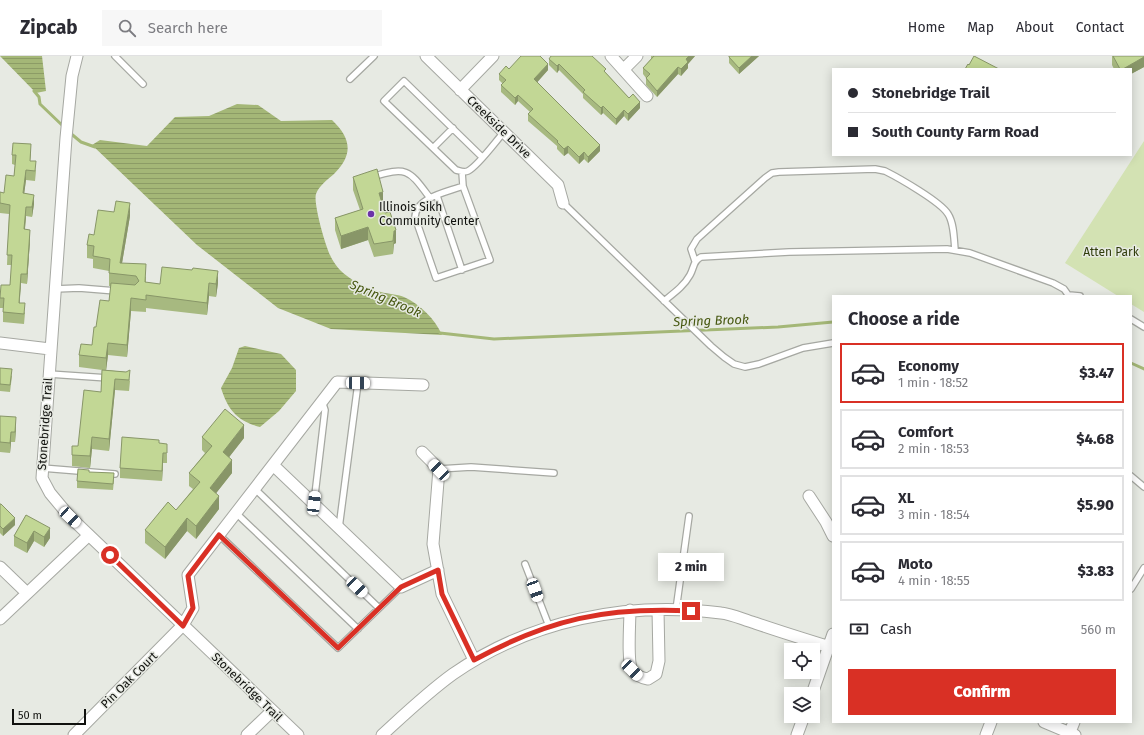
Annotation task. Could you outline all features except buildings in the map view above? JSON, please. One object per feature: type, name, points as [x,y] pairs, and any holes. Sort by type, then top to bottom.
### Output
[{"type":"street","name":"Stonebridge Trail","points":[[76,56],[66,138],[42,478],[50,493],[61,508],[298,735]]},
{"type":"street","name":"Creekside Drive","points":[[426,56],[558,185],[563,203]]},
{"type":"street","points":[[460,90],[493,56]]},
{"type":"street","points":[[611,56],[647,96]]},
{"type":"street","points":[[624,70],[637,56]]},
{"type":"street","points":[[0,343],[50,350]]},
{"type":"street","name":"Pin Oak Court","points":[[74,735],[183,626],[193,608],[188,576],[337,382],[358,383]]},
{"type":"street","points":[[358,383],[422,384]]},
{"type":"street","points":[[422,452],[439,470],[433,544],[442,594],[474,660]]},
{"type":"street","points":[[273,465],[401,587],[438,570]]},
{"type":"street","points":[[809,496],[832,534]]},
{"type":"street","points":[[0,619],[89,535]]},
{"type":"street","points":[[0,567],[27,593]]},
{"type":"street","points":[[630,610],[629,652],[632,670],[639,677],[648,679],[656,674],[659,661],[658,610]]},
{"type":"street","points":[[382,735],[438,686],[474,660],[521,636],[549,626],[586,616],[630,610],[676,610],[722,613],[830,648],[815,687]]},
{"type":"street","points":[[247,735],[272,711]]},
{"type":"street","points":[[796,735],[801,723]]},
{"type":"street","points":[[986,735],[991,723]]},
{"type":"street","points":[[1048,723],[1073,730]]},
{"type":"lane","points":[[115,56],[143,84]]},
{"type":"lane","points":[[350,79],[374,56]]},
{"type":"lane","points":[[482,157],[404,81],[384,101],[456,170],[462,172],[468,171],[482,157],[504,132]]},
{"type":"lane","points":[[433,148],[453,128]]},
{"type":"lane","points":[[664,301],[684,285],[691,274],[695,261],[691,249],[697,239],[772,173],[875,169],[885,171],[939,205],[948,213],[951,220],[955,250]]},
{"type":"lane","points":[[364,180],[395,170],[405,172],[412,174],[430,198]]},
{"type":"lane","points":[[462,172],[463,186],[490,260],[436,278],[415,217],[419,205],[430,198],[463,186]]},
{"type":"lane","points":[[437,196],[462,270]]},
{"type":"lane","points":[[563,203],[701,336],[734,364],[745,367],[803,348],[832,343]]},
{"type":"lane","points":[[695,261],[702,257],[788,252],[955,250],[970,253],[1053,283],[1064,289],[1069,295]]},
{"type":"lane","points":[[55,289],[79,288],[119,291]]},
{"type":"lane","points":[[1132,320],[1144,327]]},
{"type":"lane","points":[[49,374],[112,378]]},
{"type":"lane","points":[[339,528],[358,383]]},
{"type":"lane","points":[[314,503],[325,410],[322,401]]},
{"type":"lane","points":[[439,470],[471,467],[554,473]]},
{"type":"lane","points":[[42,468],[115,474]]},
{"type":"lane","points":[[1132,477],[1144,487]]},
{"type":"lane","points":[[255,489],[379,608]]},
{"type":"lane","points":[[236,513],[358,629]]},
{"type":"lane","points":[[676,610],[689,516]]},
{"type":"lane","points":[[219,535],[338,648],[401,587]]},
{"type":"lane","points":[[526,564],[549,626]]},
{"type":"lane","points":[[1132,587],[1144,568]]},
{"type":"green space","name":"Atten Park","points":[[1144,141],[1144,312],[1132,305],[1132,295],[1116,295],[1065,263]]},
{"type":"water","points":[[0,56],[42,56],[46,91],[36,93]]},
{"type":"water","points":[[237,104],[258,105],[281,121],[332,120],[339,127],[348,147],[345,160],[334,174],[319,188],[316,194],[316,207],[329,254],[346,276],[367,287],[381,292],[401,296],[416,304],[431,318],[442,335],[331,329],[278,308],[197,245],[92,145],[100,140],[147,146],[175,117],[209,116]]},
{"type":"water","points":[[245,346],[281,354],[296,370],[296,391],[279,411],[260,427],[252,425],[234,414],[227,403],[221,388],[232,368],[239,348]]},
{"type":"waterway","name":"Spring Brook","points":[[34,91],[39,97],[40,104],[64,127]]},
{"type":"waterway","name":"Spring Brook","points":[[69,132],[81,142],[95,147]]},
{"type":"waterway","name":"Spring Brook","points":[[440,333],[494,339],[778,327],[832,322]]},
{"type":"waterway","name":"Spring Brook","points":[[1132,363],[1144,369]]},
{"type":"place","name":"Illinois Sikh Community Center","points":[[371,214]]},
{"type":"route","points":[[110,555],[183,626],[193,608],[188,576],[219,535],[338,648],[401,587],[430,572],[438,570],[442,594],[474,660],[521,636],[568,620],[630,610],[691,611]]}]
